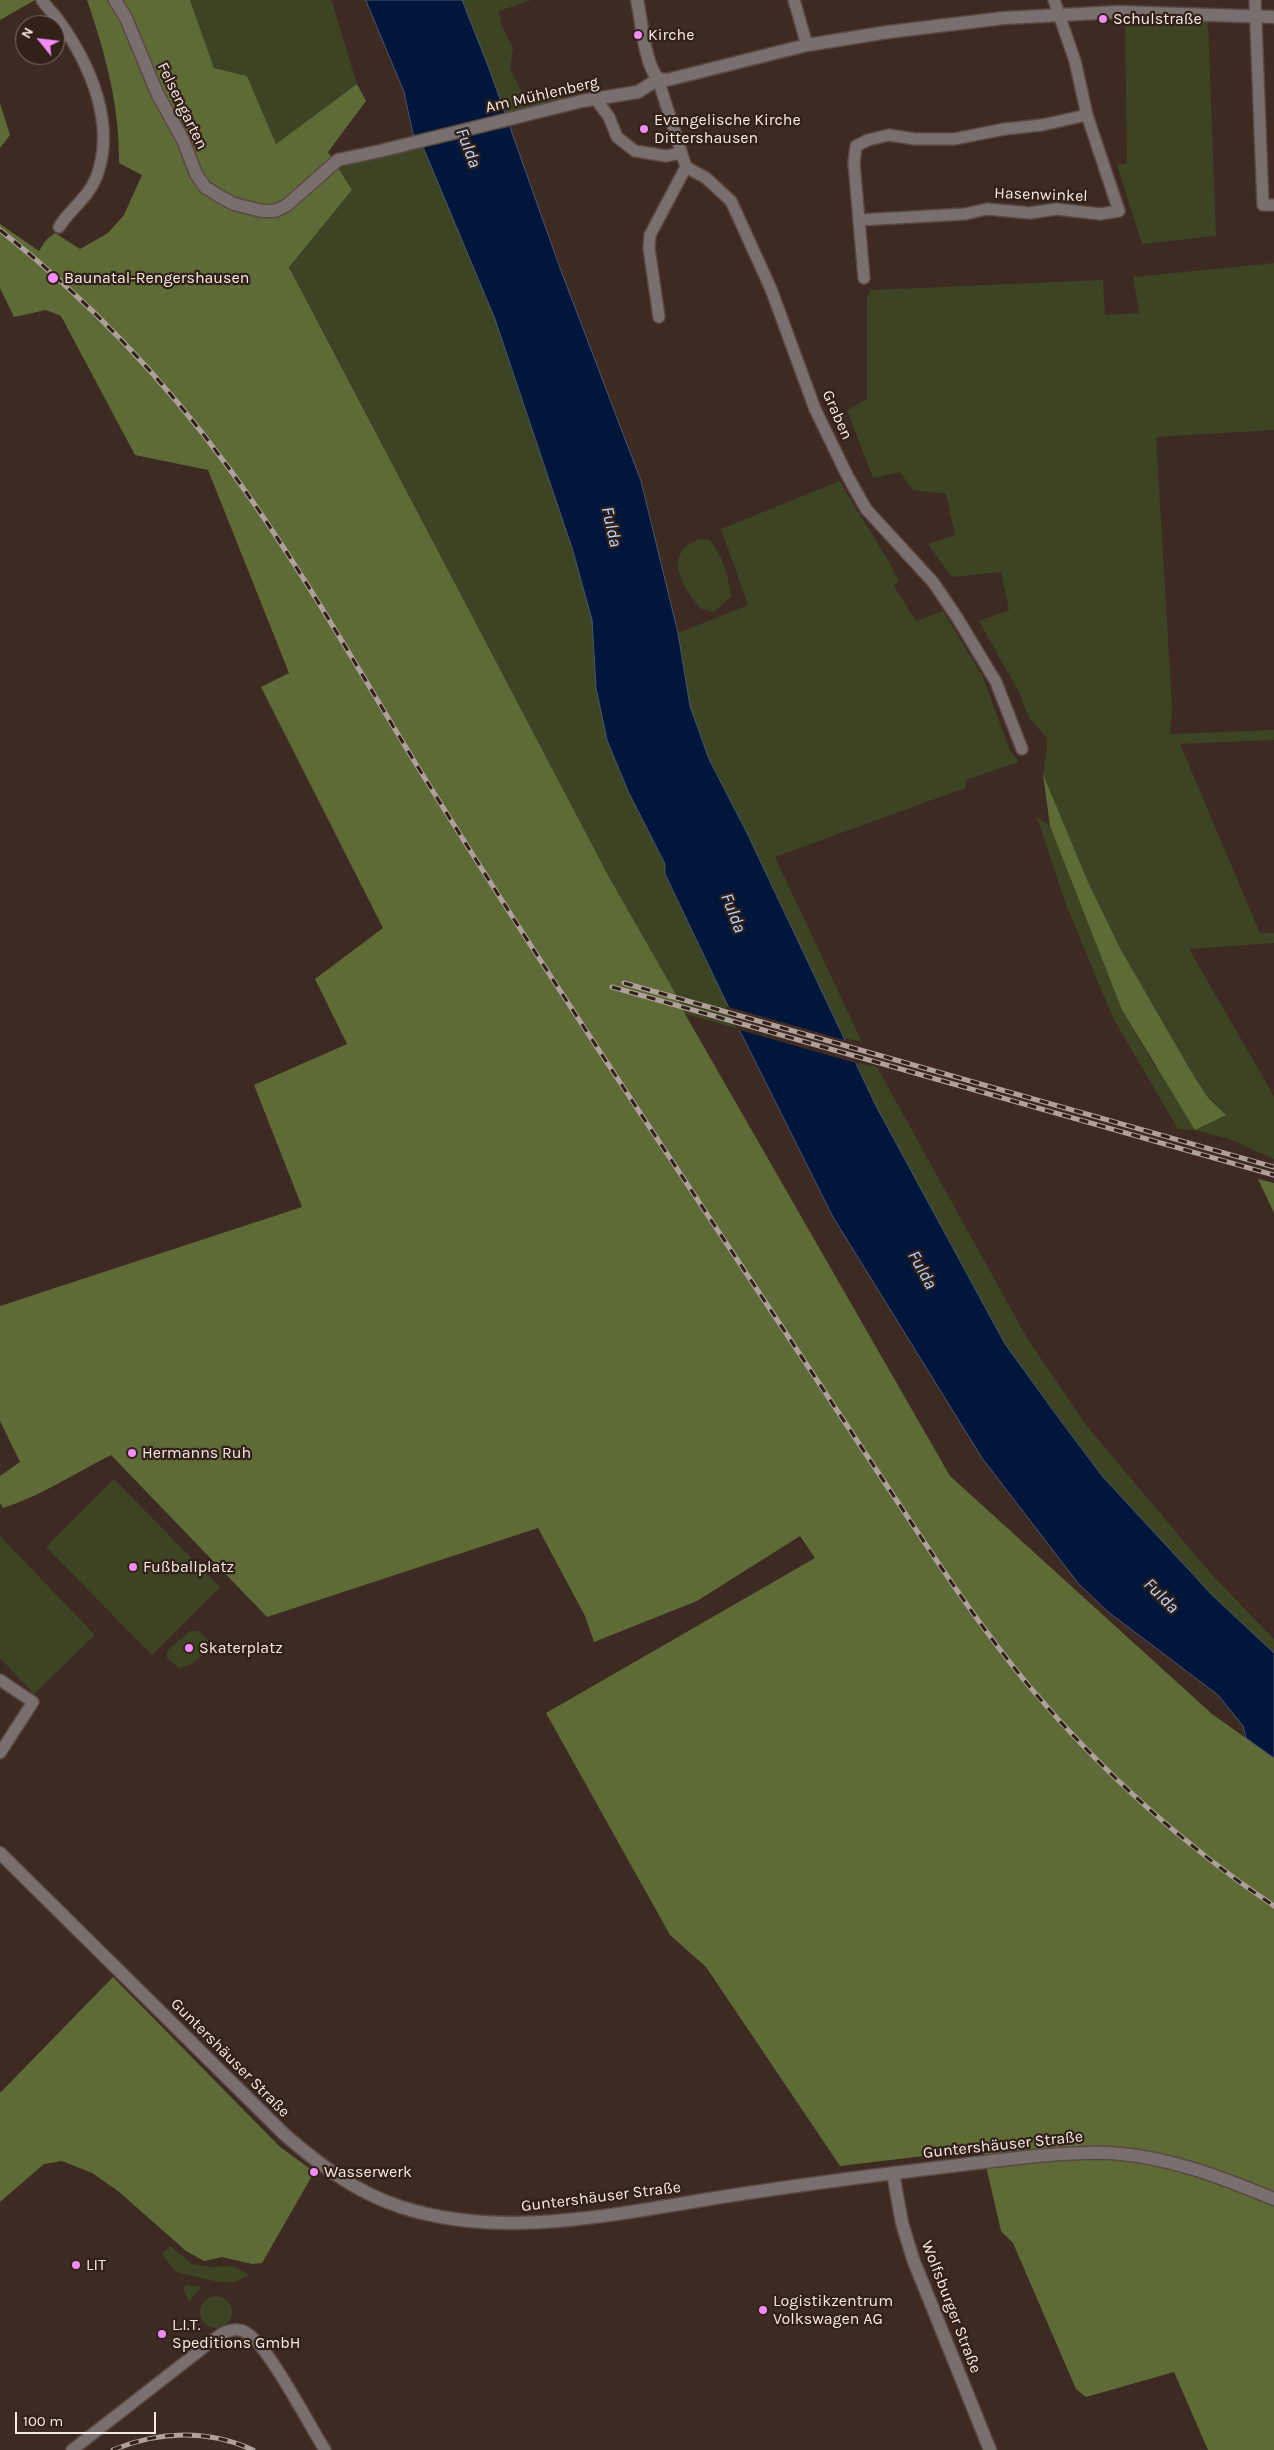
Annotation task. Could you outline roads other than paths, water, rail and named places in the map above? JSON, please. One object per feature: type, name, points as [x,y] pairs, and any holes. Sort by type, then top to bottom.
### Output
[{"type":"street","points":[[42,0],[59,20],[94,85],[103,133],[96,177],[89,192],[59,227]]},
{"type":"street","name":"Felsengarten","points":[[115,0],[126,18],[157,93],[176,125],[196,174],[205,186],[219,196],[242,206]]},
{"type":"street","points":[[637,0],[653,73],[658,79],[686,166],[650,235],[648,248],[659,317]]},
{"type":"street","points":[[794,0],[807,45]]},
{"type":"street","name":"Hasenwinkel","points":[[860,220],[966,214],[987,208],[1030,212],[1056,209],[1100,214],[1119,211],[1087,114],[1075,61],[1054,0]]},
{"type":"street","points":[[1255,0],[1254,16],[1263,206],[1274,205]]},
{"type":"street","points":[[658,79],[667,80],[807,45],[946,24],[1058,13],[1118,12],[1274,17]]},
{"type":"street","name":"Am Mühlenberg","points":[[242,206],[262,211],[275,211],[299,196],[338,160],[571,103],[638,92],[658,79]]},
{"type":"street","points":[[595,98],[609,117],[617,137],[635,151],[666,156],[681,153]]},
{"type":"street","points":[[864,278],[854,153],[856,146],[868,140],[889,135],[915,139],[954,140],[1005,129],[1042,125],[1087,114]]},
{"type":"street","name":"Graben","points":[[686,166],[706,178],[731,201],[771,289],[815,409],[847,475],[866,509],[933,582],[958,619],[996,682],[1022,749]]},
{"type":"street","points":[[1262,188],[1274,187]]},
{"type":"street","points":[[0,1680],[33,1702],[0,1753]]},
{"type":"street","name":"Guntershäuser Straße","points":[[0,1853],[284,2134],[324,2168],[345,2182],[372,2196],[401,2207],[436,2216],[511,2224],[613,2214],[774,2188],[893,2173],[1052,2156],[1112,2154],[1173,2162],[1219,2176],[1274,2199]]},
{"type":"street","name":"Wolfsburger Straße","points":[[893,2173],[902,2223],[913,2259],[990,2450]]},
{"type":"street","points":[[72,2450],[221,2334],[232,2329],[243,2330],[262,2347],[324,2450]]},
{"type":"water","name":"Fulda","points":[[366,0],[462,0],[490,71],[560,268],[641,481],[678,633],[690,706],[709,759],[747,833],[876,1106],[1005,1344],[1103,1477],[1212,1595],[1274,1653],[1274,1758],[1246,1738],[1243,1726],[1218,1695],[1107,1611],[1078,1583],[982,1458],[833,1217],[739,1029],[665,874],[665,864],[628,791],[607,740],[596,688],[592,620],[573,551],[495,319],[423,147],[413,134],[404,92]]},
{"type":"railway","points":[[0,230],[63,283],[122,341],[177,402],[228,467],[302,576],[458,832],[544,966],[925,1544],[993,1640],[1056,1717],[1113,1776],[1207,1857],[1274,1906]]},
{"type":"railway","points":[[624,983],[1274,1167]]},
{"type":"railway","points":[[612,987],[1274,1175]]},
{"type":"railway","points":[[113,2450],[148,2439],[183,2435],[218,2438],[253,2450]]},
{"type":"place","name":"Schulstraße","points":[[1103,19]]},
{"type":"place","name":"Kirche","points":[[638,35]]},
{"type":"place","name":"Evangelische Kirche Dittershausen","points":[[644,129]]},
{"type":"place","name":"Baunatal-Rengershausen","points":[[53,278]]},
{"type":"place","name":"Hermanns Ruh","points":[[132,1453]]},
{"type":"place","name":"Fußballplatz","points":[[133,1567]]},
{"type":"place","name":"Skaterplatz","points":[[189,1648]]},
{"type":"place","name":"Wasserwerk","points":[[314,2172]]},
{"type":"place","name":"LIT","points":[[76,2265]]},
{"type":"place","name":"Logistikzentrum Volkswagen AG","points":[[763,2310]]},
{"type":"place","name":"L.I.T. Speditions GmbH","points":[[162,2334]]}]
